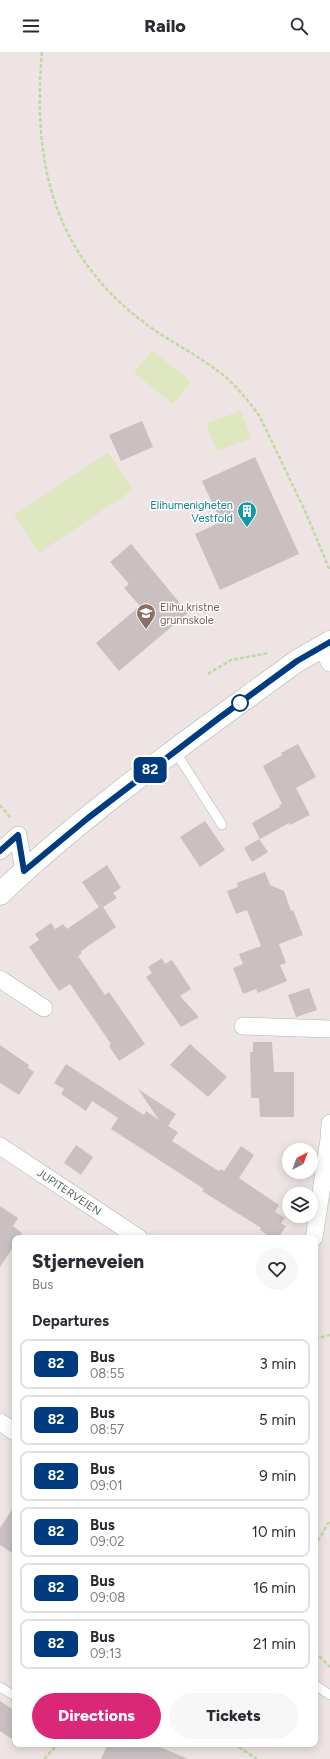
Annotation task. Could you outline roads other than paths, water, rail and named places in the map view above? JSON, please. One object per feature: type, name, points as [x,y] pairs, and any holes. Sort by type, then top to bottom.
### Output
[{"type":"main road","points":[[0,894],[24,871],[88,818],[175,751],[297,661],[327,651]]},
{"type":"street","points":[[0,851],[18,835],[24,871]]},
{"type":"street","points":[[0,979],[44,1008]]},
{"type":"street","points":[[243,1026],[330,1029]]},
{"type":"street","points":[[314,1235],[329,1139],[330,1123]]},
{"type":"street","name":"JUPITERVEIEN","points":[[0,1146],[134,1235]]},
{"type":"street","points":[[0,1422],[12,1430]]},
{"type":"lane","points":[[175,751],[222,825]]},
{"type":"lane","points":[[0,1687],[12,1694]]},
{"type":"lane","points":[[318,1687],[330,1695]]},
{"type":"place","name":"Elihumenigheten Vestfold","points":[[247,528]]},
{"type":"place","name":"Elihu kristne grunnskole","points":[[146,630]]}]
